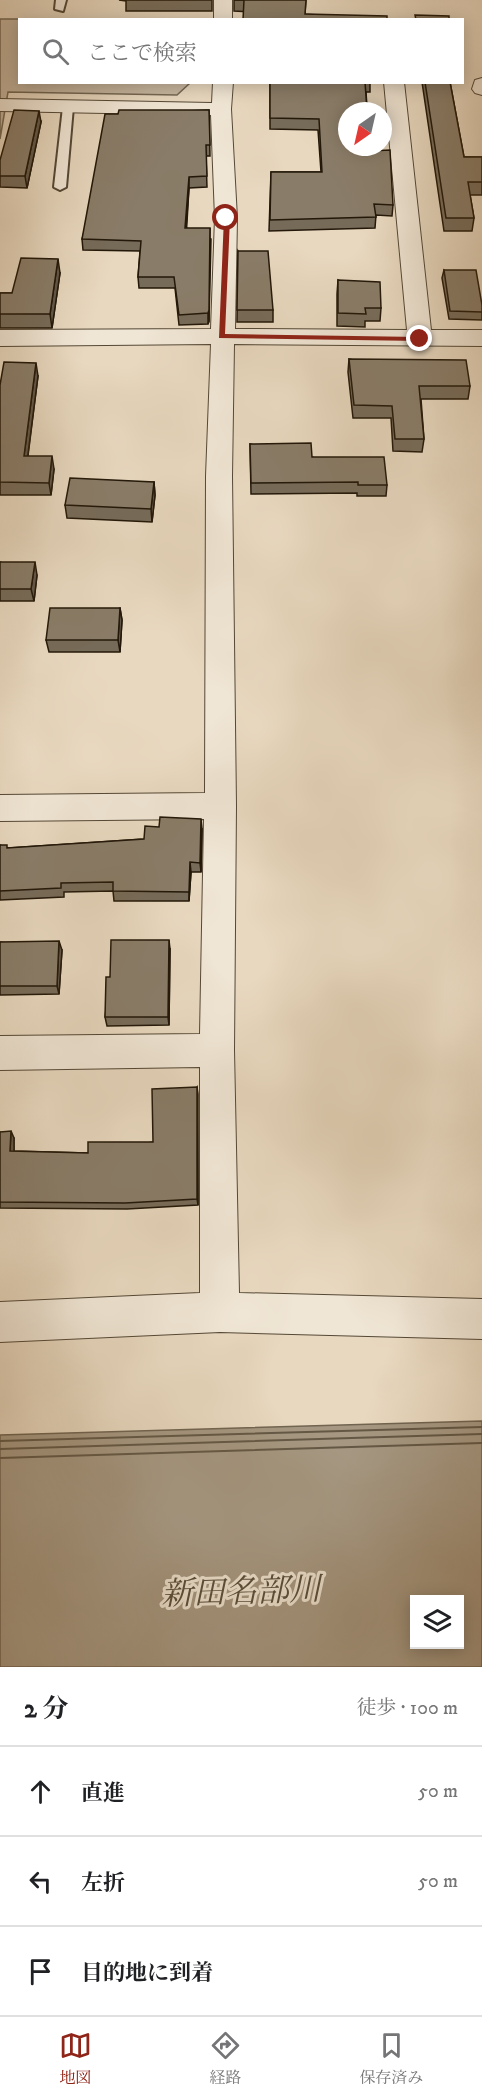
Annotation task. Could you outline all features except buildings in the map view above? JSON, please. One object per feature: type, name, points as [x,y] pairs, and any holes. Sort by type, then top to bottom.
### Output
[{"type":"street","points":[[223,0],[223,18]]},
{"type":"street","points":[[220,1312],[216,1050],[220,806],[219,476],[226,218],[221,109],[223,84]]},
{"type":"street","points":[[394,84],[420,339]]},
{"type":"street","points":[[0,105],[221,109]]},
{"type":"street","points":[[0,338],[222,336],[482,338]]},
{"type":"street","points":[[0,808],[220,806]]},
{"type":"street","points":[[0,1053],[216,1050]]},
{"type":"street","points":[[0,1322],[220,1312],[482,1319]]},
{"type":"lane","points":[[60,187],[68,107]]},
{"type":"shaded area","points":[[0,19],[18,19],[18,84],[189,84],[177,95],[8,92],[0,139]]},
{"type":"water","name":"新田名部川","points":[[482,1421],[482,1667],[0,1667],[0,1435]]},
{"type":"route","points":[[226,218],[222,336],[420,339]]}]
